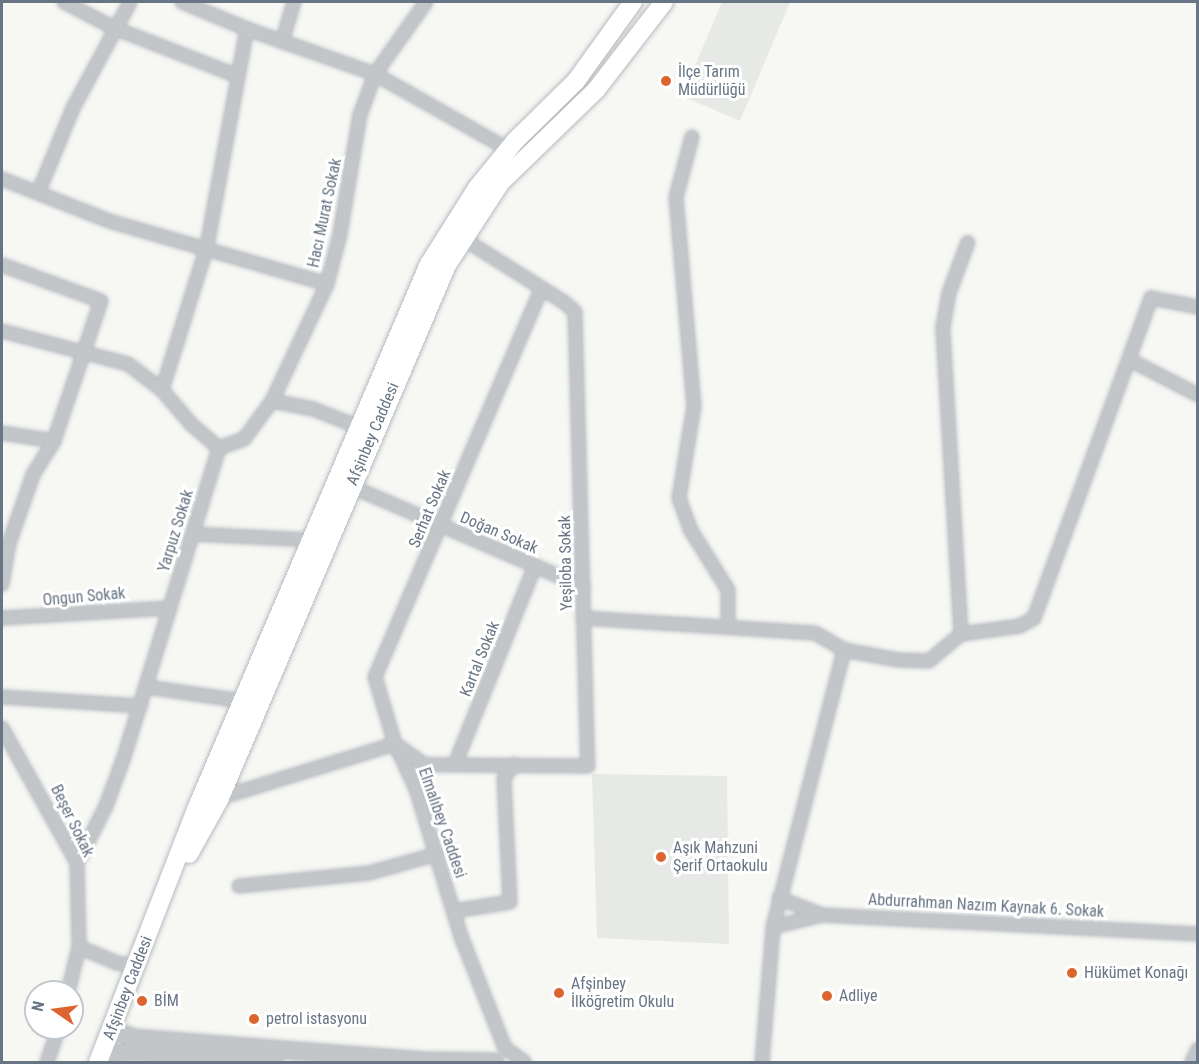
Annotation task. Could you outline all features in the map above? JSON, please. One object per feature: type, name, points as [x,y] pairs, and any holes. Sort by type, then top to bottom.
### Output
[{"type":"main road","name":"Afşinbey Caddesi","points":[[100,1060],[138,966],[156,913],[210,797],[343,483],[447,265],[455,234],[515,141],[576,81],[633,2]]},
{"type":"main road","name":"Afşinbey Caddesi","points":[[210,797],[242,701],[310,540],[343,483],[359,427],[429,264],[501,182],[596,90],[664,2]]},
{"type":"street","points":[[64,2],[114,28],[238,76]]},
{"type":"street","points":[[38,194],[73,108],[130,2]]},
{"type":"street","points":[[182,2],[247,29],[375,74],[504,147],[515,141]]},
{"type":"street","points":[[282,42],[294,2]]},
{"type":"street","name":"Hacı Murat Sokak","points":[[219,448],[244,439],[272,401],[327,284],[340,234],[360,116],[375,74],[426,2]]},
{"type":"street","points":[[162,390],[207,246],[247,29]]},
{"type":"street","points":[[692,137],[676,196],[694,406],[679,498],[690,529],[728,590],[728,626]]},
{"type":"street","points":[[2,179],[108,220],[207,246],[327,284]]},
{"type":"street","name":"Yeşiloba Sokak","points":[[425,765],[588,766],[575,312],[455,234]]},
{"type":"street","points":[[961,634],[943,327],[949,293],[969,242]]},
{"type":"street","points":[[2,265],[100,301],[85,355],[54,441],[33,475],[9,543],[2,584]]},
{"type":"street","name":"Serhat Sokak","points":[[395,744],[375,677],[541,290]]},
{"type":"street","points":[[583,618],[815,633],[844,650],[898,660],[929,661],[961,634],[1020,626],[1034,618],[1151,298],[1197,308]]},
{"type":"street","points":[[2,331],[85,355],[128,364],[162,390],[191,424],[219,448]]},
{"type":"street","points":[[1130,360],[1197,395]]},
{"type":"street","points":[[272,401],[313,409],[359,427]]},
{"type":"street","points":[[2,433],[54,441]]},
{"type":"street","name":"Yarpuz Sokak","points":[[77,864],[106,806],[141,706],[219,448]]},
{"type":"street","name":"Doğan Sokak","points":[[343,483],[584,587]]},
{"type":"street","points":[[193,534],[310,540]]},
{"type":"street","name":"Kartal Sokak","points":[[456,764],[535,566]]},
{"type":"street","name":"Ongun Sokak","points":[[2,618],[170,608]]},
{"type":"street","points":[[762,1062],[773,927],[844,650]]},
{"type":"street","points":[[147,687],[242,701]]},
{"type":"street","points":[[2,697],[141,706]]},
{"type":"street","name":"Beşer Sokak","points":[[2,728],[77,864],[80,948],[71,980]]},
{"type":"street","points":[[210,797],[395,744],[425,765],[416,789]]},
{"type":"street","name":"Elmalıbey Caddesi","points":[[395,744],[416,789],[454,911],[505,1048],[524,1062]]},
{"type":"street","points":[[454,911],[510,902],[504,778],[514,764]]},
{"type":"street","points":[[239,886],[369,873],[437,854]]},
{"type":"street","points":[[779,898],[822,915]]},
{"type":"street","name":"Abdurrahman Nazım Kaynak 6. Sokak","points":[[773,927],[822,915],[947,918],[1197,934]]},
{"type":"street","points":[[80,948],[117,963],[138,966]]},
{"type":"street","points":[[112,1029],[133,1038],[424,1061],[495,1062]]},
{"type":"street","points":[[47,1062],[55,1040]]},
{"type":"street","points":[[1192,1062],[1197,1049]]},
{"type":"street","points":[[100,1060],[137,1057],[274,1062]]},
{"type":"shaded area","points":[[722,2],[790,2],[740,121],[682,96]]},
{"type":"shaded area","name":"Aşık Mahzuni Şerif Ortaokulu","points":[[592,774],[727,776],[729,944],[597,938]]},
{"type":"place","name":"İlçe Tarım Müdürlüğü","points":[[666,81]]},
{"type":"place","name":"Aşık Mahzuni Şerif Ortaokulu","points":[[661,857]]},
{"type":"place","name":"Hükümet Konağı","points":[[1072,973]]},
{"type":"place","name":"Afşinbey İlköğretim Okulu","points":[[559,993]]},
{"type":"place","name":"Adliye","points":[[827,996]]},
{"type":"place","name":"BİM","points":[[142,1001]]},
{"type":"place","name":"petrol istasyonu","points":[[254,1019]]}]
